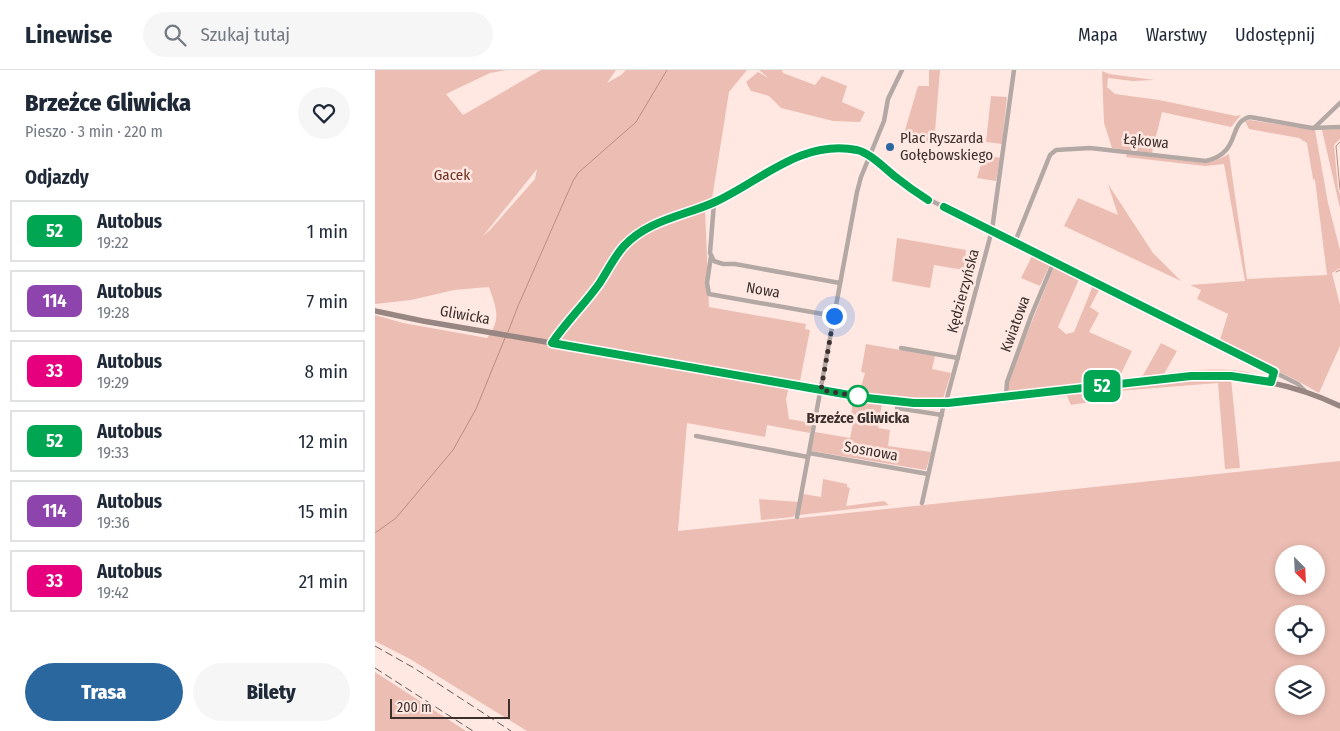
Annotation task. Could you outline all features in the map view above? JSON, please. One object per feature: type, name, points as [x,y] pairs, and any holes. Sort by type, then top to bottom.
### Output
[{"type":"main road","name":"Gliwicka","points":[[375,311],[821,390],[920,404],[1007,397],[1191,376],[1231,376],[1271,382],[1306,392],[1340,406]]},
{"type":"street","points":[[797,517],[859,184],[884,121],[888,99],[902,70]]},
{"type":"street","name":"Kędzierzyńska","points":[[922,503],[945,403],[992,230],[1014,70]]},
{"type":"street","points":[[1313,128],[1340,103]]},
{"type":"street","name":"Łąkowa","points":[[1015,242],[1051,155],[1056,150],[1091,148],[1206,161],[1215,159],[1229,148],[1237,126],[1244,119],[1250,118],[1313,128]]},
{"type":"street","points":[[1313,128],[1340,127]]},
{"type":"street","name":"Gliwicka","points":[[552,343],[599,284],[624,246],[637,235],[667,219],[713,203],[790,159],[805,154],[844,148],[859,151],[870,156],[912,190],[928,200],[1055,261],[1299,384],[1306,392]]},
{"type":"street","name":"Nowa","points":[[713,203],[711,256],[707,283],[709,294],[834,316]]},
{"type":"street","points":[[704,206],[712,214]]},
{"type":"street","name":"Nowa","points":[[711,256],[714,261],[723,264],[735,264],[840,284]]},
{"type":"street","name":"Kwiatowa","points":[[1007,397],[1007,382],[1034,308],[1055,261]]},
{"type":"street","points":[[709,273],[723,264]]},
{"type":"street","points":[[901,348],[958,358]]},
{"type":"street","points":[[1271,382],[1274,372]]},
{"type":"street","points":[[897,408],[942,415]]},
{"type":"street","points":[[696,436],[808,455]]},
{"type":"street","name":"Sosnowa","points":[[808,455],[928,474]]},
{"type":"green space","name":"Gacek","points":[[375,70],[506,70],[490,73],[446,94],[463,115],[541,70],[616,70],[607,83],[626,70],[747,70],[729,92],[712,199],[705,210],[709,307],[806,324],[805,329],[810,330],[800,381],[701,366],[692,370],[789,387],[786,399],[789,419],[812,423],[810,433],[767,425],[765,437],[687,423],[678,531],[1340,461],[1340,731],[527,731],[410,659],[375,641],[375,315],[403,323],[487,338],[495,325],[496,319],[495,307],[489,287],[454,290],[411,300],[375,304]],"holes":[[[537,169],[535,179],[483,236]]]},
{"type":"green space","points":[[759,70],[782,70],[783,73],[815,85],[822,76],[847,86],[842,102],[865,112],[860,122],[833,121],[781,108],[769,96],[751,91],[746,82],[758,72],[769,78]]},
{"type":"green space","points":[[929,70],[940,70],[934,144],[903,137],[918,86],[929,86]]},
{"type":"green space","points":[[1102,71],[1109,74],[1154,80],[1133,81],[1108,78],[1107,87],[1115,94],[1159,100],[1236,116],[1241,115],[1231,127],[1162,112],[1152,153],[1112,148],[1104,123]]},
{"type":"green space","points":[[991,96],[1007,97],[1002,144],[986,142]]},
{"type":"green space","points":[[1250,120],[1315,130],[1328,203],[1340,250],[1340,268],[1332,273],[1340,305],[1340,346],[1319,393],[1219,343],[1228,314],[1197,299],[1201,290],[1190,285],[1245,281],[1224,164],[1205,166],[1126,157],[1127,154],[1205,163],[1229,154],[1247,279],[1327,275],[1315,180],[1313,179],[1307,143],[1299,138],[1249,129],[1245,121]]},
{"type":"green space","points":[[1340,129],[1340,139],[1334,145],[1340,208],[1322,130]]},
{"type":"green space","points":[[984,154],[1000,158],[996,181],[977,178]]},
{"type":"green space","points":[[1108,184],[1153,253],[1181,281],[1064,226],[1078,198],[1118,215]]},
{"type":"green space","points":[[897,238],[966,250],[964,270],[934,265],[930,288],[892,281]]},
{"type":"green space","points":[[1033,254],[1051,262],[1040,286],[1021,278]]},
{"type":"green space","points":[[1055,264],[1080,277],[1058,327],[1066,334],[1074,332],[1092,288],[1089,282],[1100,288],[1090,307],[1099,313],[1089,332],[1132,351],[1119,378],[1142,377],[1161,343],[1177,351],[1164,374],[1200,370],[1229,370],[1242,371],[1263,378],[1224,373],[1182,373],[1009,394],[1008,386],[1014,366]]},
{"type":"green space","points":[[866,344],[935,356],[932,369],[951,373],[943,399],[921,401],[859,394],[865,373],[861,372]]},
{"type":"green space","points":[[1205,378],[1231,379],[1240,468],[1225,469],[1218,383],[1105,392],[1102,400],[1071,405],[1067,396],[1021,399],[1058,393]]},
{"type":"green space","points":[[853,399],[882,403],[878,428],[890,430],[888,446],[931,452],[926,470],[811,451],[815,432],[850,438],[853,424],[850,424]]},
{"type":"green space","points":[[823,479],[847,484],[847,487],[850,488],[846,506],[884,501],[889,505],[799,515],[803,494],[821,497]]},
{"type":"green space","points":[[759,499],[799,502],[793,517],[761,520]]},
{"type":"green space","points":[[375,672],[466,731],[375,731]]},
{"type":"waterway","points":[[508,332],[573,181],[578,173],[636,122],[667,70]]},
{"type":"waterway","points":[[1340,142],[1336,146],[1340,190]]},
{"type":"waterway","points":[[1336,272],[1340,270]]},
{"type":"waterway","points":[[375,533],[396,518],[453,450],[476,409],[505,338]]},
{"type":"railway","points":[[375,646],[414,668],[511,731]]},
{"type":"railway","points":[[375,668],[473,731]]},
{"type":"bus line","name":"52","points":[[928,200],[898,180],[870,156],[859,151],[844,148],[826,150],[790,159],[713,203],[667,219],[637,235],[624,246],[599,284],[552,343],[867,398],[914,403],[967,401],[1191,376],[1231,376],[1271,382],[1274,372],[944,207]]},
{"type":"place","name":"Plac Ryszarda Gołębowskiego","points":[[890,147]]},
{"type":"place","name":"Brzeźce Gliwicka","points":[[858,396]]},
{"type":"route","points":[[834,316],[821,390],[867,398],[858,396]]}]
